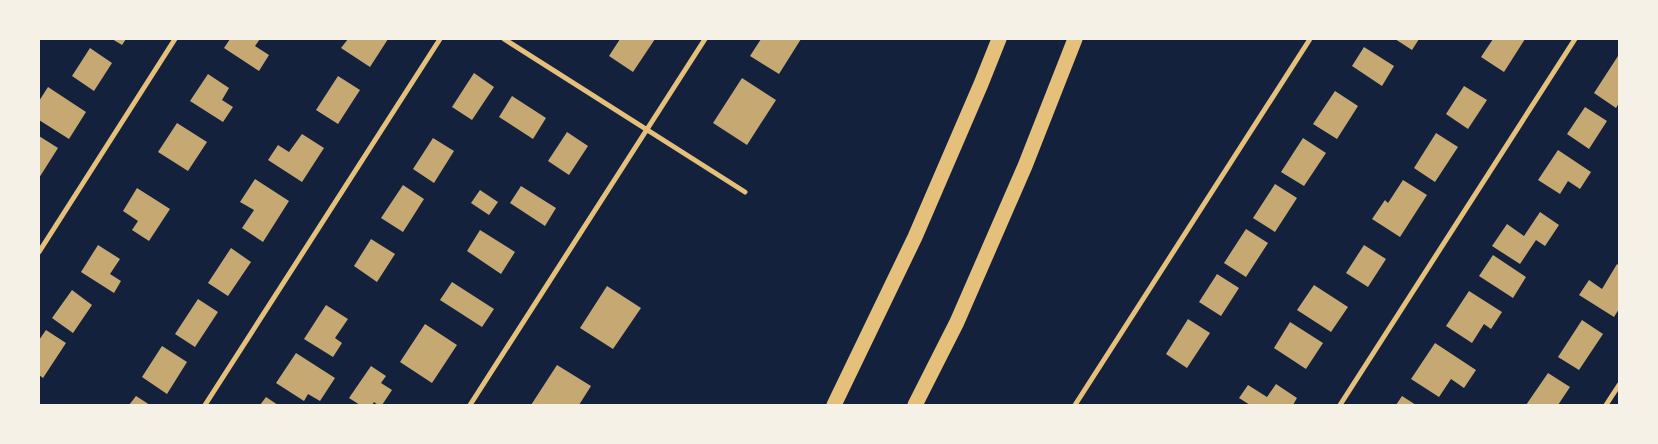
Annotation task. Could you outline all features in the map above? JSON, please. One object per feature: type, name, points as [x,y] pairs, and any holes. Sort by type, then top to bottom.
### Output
[{"type":"highway","points":[[834,405],[915,237],[999,39]]},
{"type":"highway","points":[[915,405],[957,322],[1025,166],[1075,39]]},
{"type":"street","points":[[39,252],[175,39]]},
{"type":"street","points":[[205,405],[440,39]]},
{"type":"street","points":[[504,39],[745,192]]},
{"type":"street","points":[[470,405],[705,39]]},
{"type":"street","points":[[1075,405],[1310,39]]},
{"type":"street","points":[[1340,405],[1574,39]]},
{"type":"street","points":[[1606,405],[1619,385]]},
{"type":"building","points":[[112,39],[126,39],[122,45]]},
{"type":"building","points":[[230,39],[260,39],[255,46],[269,55],[259,71],[224,48]]},
{"type":"building","points":[[348,39],[388,39],[370,67],[341,48]]},
{"type":"building","points":[[620,39],[655,39],[633,72],[609,56]]},
{"type":"building","points":[[761,39],[801,39],[779,74],[750,56]]},
{"type":"building","points":[[1395,39],[1419,39],[1412,50]]},
{"type":"building","points":[[1493,39],[1525,39],[1504,72],[1481,57]]},
{"type":"building","points":[[1364,47],[1394,66],[1382,86],[1352,66]]},
{"type":"building","points":[[90,48],[112,63],[94,91],[72,76]]},
{"type":"building","points":[[1618,56],[1619,103],[1616,108],[1594,93]]},
{"type":"building","points":[[474,73],[494,87],[472,120],[452,107]]},
{"type":"building","points":[[208,74],[229,88],[222,100],[233,107],[223,122],[190,101]]},
{"type":"building","points":[[338,76],[360,90],[338,124],[316,110]]},
{"type":"building","points":[[742,78],[776,100],[747,145],[713,123]]},
{"type":"building","points":[[1464,86],[1487,100],[1468,129],[1446,114]]},
{"type":"building","points":[[48,87],[86,112],[69,139],[39,120],[39,101]]},
{"type":"building","points":[[1335,91],[1358,106],[1337,139],[1313,124]]},
{"type":"building","points":[[512,96],[546,118],[533,139],[499,117]]},
{"type":"building","points":[[1585,107],[1607,121],[1589,149],[1567,134]]},
{"type":"building","points":[[177,123],[207,142],[188,171],[158,152]]},
{"type":"building","points":[[567,132],[588,146],[569,175],[548,161]]},
{"type":"building","points":[[1436,133],[1458,147],[1435,182],[1414,168]]},
{"type":"building","points":[[302,134],[324,148],[302,182],[268,160],[278,145],[289,152]]},
{"type":"building","points":[[39,136],[58,148],[39,178]]},
{"type":"building","points":[[433,138],[454,151],[434,183],[413,169]]},
{"type":"building","points":[[1303,138],[1326,153],[1304,186],[1281,172]]},
{"type":"building","points":[[1558,150],[1591,172],[1580,189],[1568,181],[1560,194],[1538,180]]},
{"type":"building","points":[[255,179],[289,201],[263,242],[242,228],[254,210],[240,202]]},
{"type":"building","points":[[1403,180],[1427,195],[1400,237],[1372,219],[1385,200],[1388,203]]},
{"type":"building","points":[[1275,184],[1297,198],[1275,232],[1253,218]]},
{"type":"building","points":[[403,185],[424,199],[403,232],[381,218]]},
{"type":"building","points":[[521,186],[556,208],[545,226],[510,203]]},
{"type":"building","points":[[137,188],[170,209],[149,241],[132,230],[138,221],[123,211]]},
{"type":"building","points":[[480,190],[498,202],[489,215],[471,203]]},
{"type":"building","points":[[1540,212],[1559,225],[1545,246],[1536,240],[1520,264],[1492,246],[1507,224],[1524,236]]},
{"type":"building","points":[[1246,229],[1268,243],[1246,277],[1224,263]]},
{"type":"building","points":[[480,230],[515,252],[501,274],[467,251]]},
{"type":"building","points":[[371,239],[395,254],[377,282],[354,266]]},
{"type":"building","points":[[98,245],[120,259],[110,274],[121,281],[114,293],[81,272]]},
{"type":"building","points":[[1364,245],[1386,259],[1368,287],[1346,273]]},
{"type":"building","points":[[231,248],[251,262],[228,296],[208,283]]},
{"type":"building","points":[[1493,255],[1526,277],[1513,298],[1479,276]]},
{"type":"building","points":[[1617,264],[1619,266],[1619,309],[1614,317],[1579,295],[1589,280],[1602,289]]},
{"type":"building","points":[[1217,274],[1239,288],[1221,316],[1199,302]]},
{"type":"building","points":[[452,282],[494,309],[482,327],[440,300]]},
{"type":"building","points":[[1314,285],[1348,307],[1331,332],[1297,310]]},
{"type":"building","points":[[607,286],[641,308],[613,349],[580,328]]},
{"type":"building","points":[[72,290],[92,305],[73,333],[52,318]]},
{"type":"building","points":[[1469,291],[1502,312],[1491,329],[1484,324],[1472,343],[1446,326]]},
{"type":"building","points":[[198,299],[218,312],[195,347],[175,334]]},
{"type":"building","points":[[326,305],[348,319],[335,338],[342,343],[333,357],[304,339]]},
{"type":"building","points":[[1188,319],[1210,333],[1187,368],[1166,354]]},
{"type":"building","points":[[1582,320],[1603,334],[1579,370],[1558,357]]},
{"type":"building","points":[[1290,322],[1323,343],[1306,369],[1274,348]]},
{"type":"building","points":[[425,324],[457,345],[432,383],[400,362]]},
{"type":"building","points":[[46,330],[66,343],[43,378],[39,375],[39,340]]},
{"type":"building","points":[[1435,343],[1476,370],[1464,388],[1451,379],[1439,397],[1411,379]]},
{"type":"building","points":[[162,346],[187,362],[167,394],[142,377]]},
{"type":"building","points":[[296,353],[335,378],[320,401],[308,394],[304,401],[276,383]]},
{"type":"building","points":[[557,365],[591,386],[579,405],[531,405]]},
{"type":"building","points":[[371,366],[386,376],[381,383],[392,390],[382,405],[374,402],[372,405],[360,405],[349,398]]},
{"type":"building","points":[[1548,373],[1570,387],[1558,405],[1526,405]]},
{"type":"building","points":[[1276,384],[1297,398],[1293,405],[1250,405],[1239,398],[1248,385],[1267,397]]},
{"type":"building","points":[[136,396],[150,405],[129,405]]},
{"type":"building","points":[[1402,396],[1416,405],[1396,405]]},
{"type":"building","points":[[266,397],[278,405],[260,405]]}]
